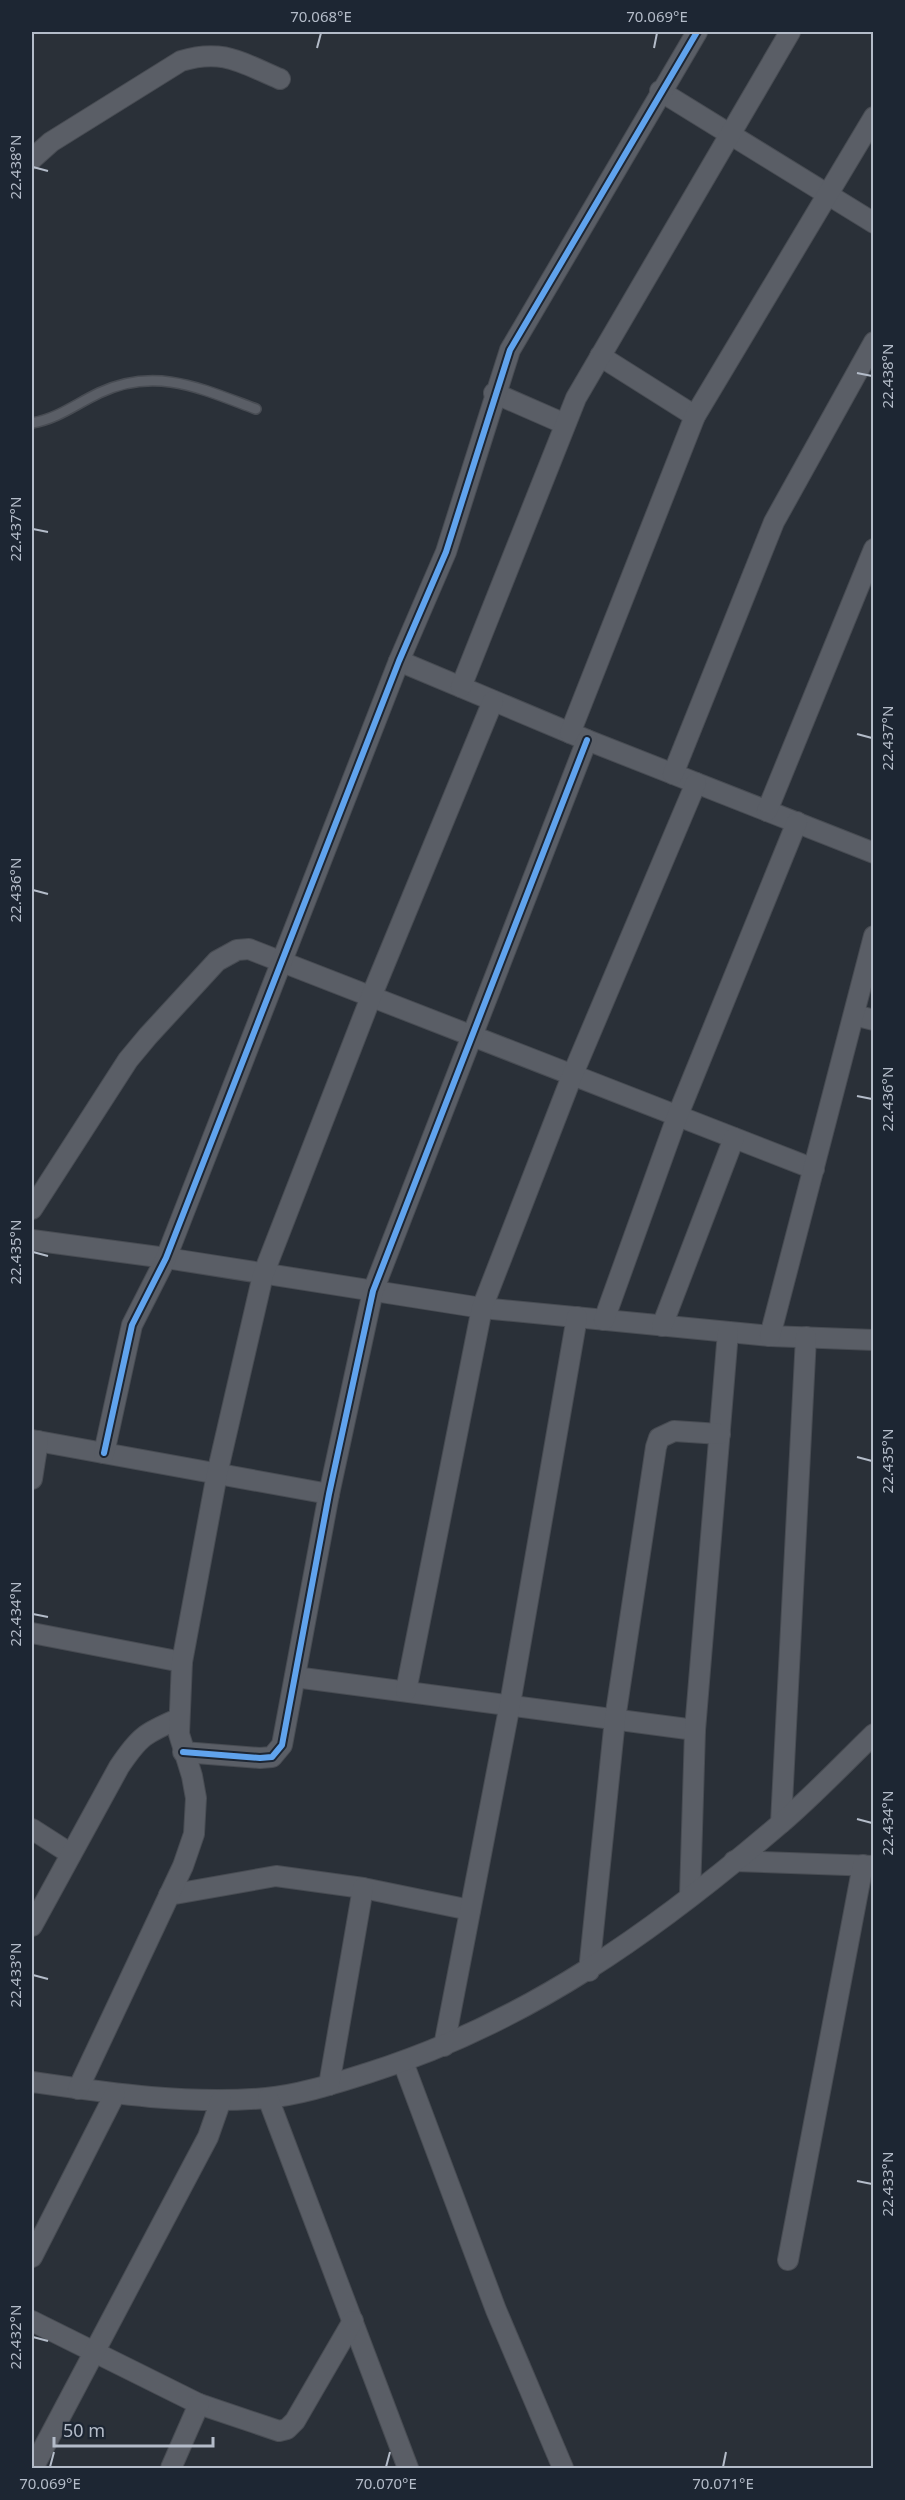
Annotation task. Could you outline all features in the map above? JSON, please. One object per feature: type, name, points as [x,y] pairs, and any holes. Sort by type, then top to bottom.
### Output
[{"type":"street","points":[[104,1453],[127,1341],[138,1309],[165,1258],[399,661],[446,552],[494,393],[510,350],[660,91],[697,32]]},
{"type":"street","points":[[461,687],[565,424],[600,356],[790,32]]},
{"type":"street","points":[[32,159],[51,142],[182,61],[199,56],[218,55],[280,80]]},
{"type":"street","points":[[660,91],[873,223]]},
{"type":"street","points":[[183,1752],[272,1757],[282,1745],[329,1494],[373,1291],[471,1037],[695,416],[829,195],[873,117]]},
{"type":"street","points":[[674,774],[774,522],[873,342]]},
{"type":"street","points":[[600,356],[695,416]]},
{"type":"street","points":[[494,393],[565,424]]},
{"type":"street","points":[[767,811],[873,549]]},
{"type":"street","points":[[399,661],[578,736],[873,853]]},
{"type":"street","points":[[78,2089],[169,1894],[194,1834],[196,1817],[192,1776],[183,1752],[177,1719],[182,1662],[217,1474],[263,1275],[371,997],[493,700]]},
{"type":"street","points":[[406,1691],[483,1308],[572,1076],[696,783]]},
{"type":"street","points":[[604,1320],[677,1117],[796,822]]},
{"type":"street","points":[[770,1336],[814,1169],[864,1018],[873,936]]},
{"type":"street","points":[[32,1209],[128,1060],[174,1005],[217,961],[237,950],[249,949],[814,1169]]},
{"type":"street","points":[[662,1326],[734,1138]]},
{"type":"street","points":[[32,1240],[165,1258],[483,1308],[770,1336],[873,1340]]},
{"type":"street","points":[[444,2046],[510,1704],[577,1317]]},
{"type":"street","points":[[690,1896],[695,1730],[728,1332]]},
{"type":"street","points":[[781,1823],[806,1337]]},
{"type":"street","points":[[589,1971],[615,1719],[656,1447],[659,1438],[674,1431],[720,1434]]},
{"type":"street","points":[[32,1479],[35,1440],[329,1494]]},
{"type":"street","points":[[32,1633],[182,1662]]},
{"type":"street","points":[[295,1677],[695,1730]]},
{"type":"street","points":[[32,1926],[134,1744],[148,1731],[177,1719]]},
{"type":"street","points":[[32,2082],[116,2094],[221,2100],[268,2098],[329,2085],[403,2062],[444,2046],[525,2009],[589,1971],[690,1896],[781,1823],[873,1734]]},
{"type":"street","points":[[32,1829],[71,1854]]},
{"type":"street","points":[[734,1861],[868,1865],[788,2260]]},
{"type":"street","points":[[169,1894],[276,1876],[363,1888],[471,1910]]},
{"type":"street","points":[[329,2085],[363,1888]]},
{"type":"street","points":[[403,2062],[496,2310],[563,2469]]},
{"type":"street","points":[[32,2257],[116,2094]]},
{"type":"street","points":[[268,2098],[408,2469]]},
{"type":"street","points":[[33,2469],[208,2136],[221,2100]]},
{"type":"street","points":[[32,2321],[199,2404],[267,2428],[287,2429],[352,2321]]},
{"type":"street","points":[[171,2469],[199,2404]]},
{"type":"lane","points":[[32,423],[63,414],[100,393],[140,382],[166,380],[185,383],[256,408]]},
{"type":"cycle path","points":[[104,1453],[132,1325],[166,1258],[399,661],[446,552],[510,350],[697,32]]},
{"type":"cycle path","points":[[183,1752],[260,1758],[272,1757],[282,1745],[329,1494],[373,1291],[587,740]]}]
